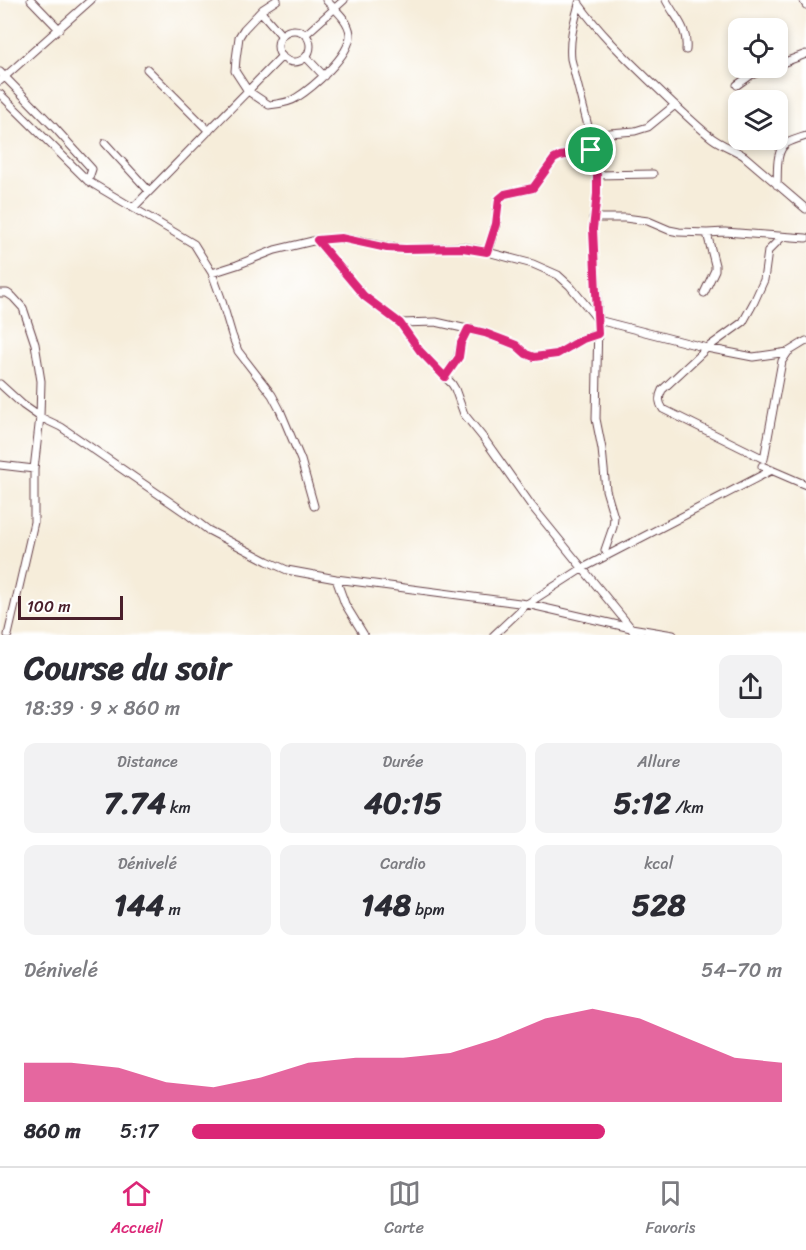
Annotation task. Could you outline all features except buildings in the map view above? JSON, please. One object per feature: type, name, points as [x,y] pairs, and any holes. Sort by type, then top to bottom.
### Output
[{"type":"street","points":[[31,0],[59,30]]},
{"type":"street","points":[[88,181],[92,169],[54,127],[2,77],[91,0]]},
{"type":"street","points":[[277,0],[261,12],[239,37],[235,71],[248,91],[269,105],[295,99],[324,76],[348,45],[350,36],[348,25],[326,0]]},
{"type":"street","points":[[306,34],[344,0]]},
{"type":"street","points":[[666,0],[685,30],[686,50]]},
{"type":"street","points":[[803,0],[806,5]]},
{"type":"street","points":[[579,2],[609,42],[675,105],[714,140],[744,156],[806,209]]},
{"type":"street","points":[[579,2],[570,48],[591,138],[592,161],[597,175],[593,218],[598,320],[596,419],[606,490],[614,517],[605,550]]},
{"type":"street","points":[[261,12],[282,36]]},
{"type":"street","points":[[291,30],[306,34],[310,48],[306,57],[297,62],[282,56],[279,46],[282,36],[291,30]]},
{"type":"street","points":[[788,61],[806,54]]},
{"type":"street","points":[[133,208],[282,56]]},
{"type":"street","points":[[306,57],[324,76]]},
{"type":"street","points":[[147,69],[209,131]]},
{"type":"street","points":[[737,85],[747,78]]},
{"type":"street","points":[[0,94],[88,181],[194,244],[212,273],[238,351],[272,395],[280,410],[301,460],[314,506]]},
{"type":"street","points":[[591,138],[648,128],[675,105]]},
{"type":"street","points":[[777,184],[779,155],[782,147],[806,136]]},
{"type":"street","points":[[105,143],[150,191]]},
{"type":"street","points":[[487,252],[496,224],[498,203],[501,197],[505,194],[533,188],[556,158],[591,150]]},
{"type":"street","points":[[597,175],[653,174]]},
{"type":"street","points":[[593,218],[648,221],[679,232],[724,232],[806,238]]},
{"type":"street","points":[[704,293],[715,270],[707,232]]},
{"type":"street","points":[[782,237],[768,251],[764,280],[742,322],[707,348],[662,390],[659,396],[660,404],[663,409],[764,459],[782,361],[788,352]]},
{"type":"street","points":[[212,273],[275,250],[317,240],[341,238],[387,248],[405,249],[463,248],[533,264],[558,275],[598,320],[707,348],[753,357],[788,352],[806,341]]},
{"type":"street","points":[[317,240],[364,296],[400,323],[420,351],[455,389],[465,414],[531,505],[633,631]]},
{"type":"street","points":[[0,293],[7,293],[23,308],[35,344],[41,374],[40,417],[34,469],[34,522],[8,635]]},
{"type":"street","points":[[400,323],[436,322],[485,333],[516,345],[526,354],[534,357],[557,354],[583,339],[598,334]]},
{"type":"street","points":[[445,377],[459,357],[461,343],[468,329]]},
{"type":"street","points":[[0,384],[40,417],[62,427],[208,530],[287,570],[336,579],[527,604],[633,631],[673,635]]},
{"type":"street","points":[[0,465],[34,469]]},
{"type":"street","points":[[762,466],[806,485]]},
{"type":"street","points":[[494,635],[527,604],[583,568],[772,470]]},
{"type":"street","points":[[336,579],[345,604],[364,635]]},
{"type":"route","points":[[591,150],[597,175],[593,246],[598,334],[583,339],[557,354],[530,356],[516,345],[468,329],[461,343],[459,357],[445,377],[420,351],[400,323],[364,296],[317,240],[341,238],[387,248],[463,248],[487,252],[498,217],[498,203],[501,197],[505,194],[533,188],[554,159],[591,150]]}]
